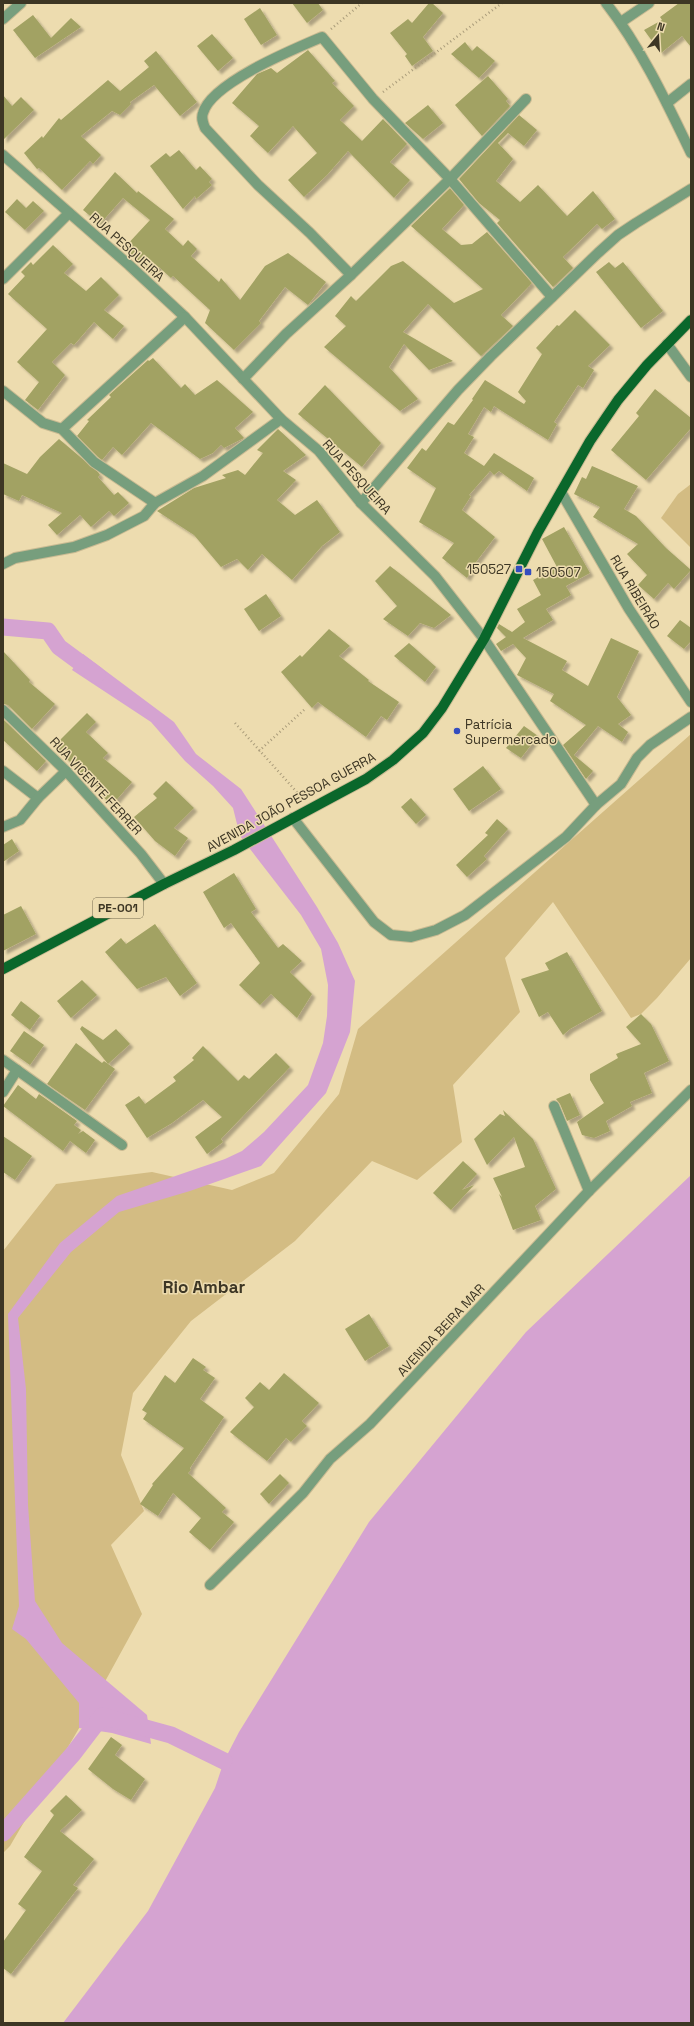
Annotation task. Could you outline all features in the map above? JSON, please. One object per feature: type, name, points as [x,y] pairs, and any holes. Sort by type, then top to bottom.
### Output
[{"type":"main road","name":"AVENIDA JOÃO PESSOA GUERRA","points":[[3,969],[164,884],[234,850],[268,830],[366,779],[394,760],[423,733],[442,708],[484,639],[561,492],[590,441],[618,400],[647,365],[691,320]]},
{"type":"street","points":[[3,19],[21,3]]},
{"type":"street","points":[[606,3],[621,22],[667,103],[691,153]]},
{"type":"street","points":[[621,22],[649,3]]},
{"type":"street","points":[[351,275],[310,233],[258,185],[205,128],[202,119],[203,112],[209,102],[225,87],[277,57],[322,37],[373,100],[450,179],[552,297]]},
{"type":"street","points":[[667,103],[691,84]]},
{"type":"street","points":[[243,379],[286,334],[351,275],[450,179],[526,99]]},
{"type":"street","name":"RUA PESQUEIRA","points":[[3,155],[129,264],[185,317],[281,419],[319,451],[361,503],[435,576],[484,639],[596,806]]},
{"type":"street","points":[[361,503],[458,390],[552,297],[618,235],[691,189]]},
{"type":"street","points":[[3,279],[69,213]]},
{"type":"street","points":[[62,429],[185,317]]},
{"type":"street","points":[[667,344],[691,377]]},
{"type":"street","points":[[3,391],[43,423],[62,429],[94,462],[155,503]]},
{"type":"street","points":[[3,564],[15,558],[74,547],[107,535],[144,516],[155,503],[203,476],[281,419]]},
{"type":"street","name":"RUA RIBEIRÃO","points":[[561,492],[629,609],[691,702]]},
{"type":"street","name":"RUA VICENTE FERRER","points":[[3,710],[66,770],[141,854],[164,884]]},
{"type":"street","points":[[293,818],[374,922],[392,935],[411,937],[436,930],[465,915],[566,837],[596,806],[621,784],[637,758],[650,745],[691,718]]},
{"type":"street","points":[[3,827],[20,820],[38,798],[66,770]]},
{"type":"street","points":[[3,771],[38,798]]},
{"type":"street","points":[[3,1060],[122,1145]]},
{"type":"street","points":[[3,1092],[17,1070]]},
{"type":"street","name":"AVENIDA BEIRA MAR","points":[[210,1585],[303,1493],[330,1459],[380,1415],[589,1191],[691,1090]]},
{"type":"street","points":[[554,1106],[589,1191]]},
{"type":"path","points":[[322,37],[362,3]]},
{"type":"path","points":[[373,100],[502,3]]},
{"type":"path","points":[[259,751],[305,709]]},
{"type":"path","points":[[235,723],[311,808]]},
{"type":"shaded area","points":[[691,484],[691,548],[661,518],[678,494]]},
{"type":"shaded area","points":[[83,654],[174,722],[196,754],[241,789],[317,907],[338,943],[355,981],[350,1032],[326,1093],[261,1166],[190,1191],[119,1212],[71,1252],[18,1318],[26,1389],[28,1505],[35,1601],[62,1643],[147,1715],[151,1744],[112,1733],[79,1728],[79,1703],[26,1639],[12,1629],[19,1606],[8,1314],[60,1243],[117,1196],[225,1159],[242,1151],[264,1132],[308,1085],[323,1043],[327,1016],[328,985],[321,949],[301,915],[240,836],[233,808],[213,786],[185,761],[151,722],[72,670]]},
{"type":"shaded area","points":[[691,734],[691,958],[657,998],[641,1014],[631,1018],[553,902],[505,958],[520,1012],[453,1085],[462,1142],[417,1180],[372,1161],[295,1241],[191,1321],[133,1393],[121,1455],[144,1511],[111,1545],[142,1614],[85,1718],[10,1846],[3,1853],[3,1251],[56,1184],[152,1172],[232,1190],[274,1173],[339,1094],[358,1029]]},
{"type":"shaded area","points":[[691,1175],[691,2023],[63,2023],[148,1911],[215,1788],[224,1761],[239,1732],[369,1522],[526,1332]]},
{"type":"building","points":[[292,3],[318,3],[323,10],[307,23]]},
{"type":"building","points":[[429,3],[432,3],[443,13],[423,37],[433,51],[412,66],[405,56],[407,54],[390,33],[408,19],[412,23]]},
{"type":"building","points":[[679,3],[691,3],[691,47],[682,36],[661,53],[644,30],[662,20],[660,17]]},
{"type":"building","points":[[260,8],[277,35],[261,45],[244,19]]},
{"type":"building","points":[[33,15],[51,38],[71,18],[81,27],[35,58],[13,30]]},
{"type":"building","points":[[212,34],[233,58],[218,71],[197,46]]},
{"type":"building","points":[[465,42],[472,51],[477,46],[495,61],[479,78],[451,54]]},
{"type":"building","points":[[308,50],[335,81],[332,83],[354,106],[340,120],[362,141],[383,119],[407,144],[390,162],[410,180],[394,198],[348,151],[327,175],[304,197],[288,180],[317,153],[293,126],[268,153],[250,136],[259,126],[232,103],[257,74],[271,68],[277,73]]},
{"type":"building","points":[[156,51],[197,102],[180,116],[154,85],[130,102],[131,104],[120,115],[112,111],[81,136],[101,155],[93,164],[90,161],[62,190],[39,168],[37,169],[24,153],[42,136],[43,138],[59,118],[61,120],[108,80],[120,91],[149,67],[144,61]]},
{"type":"building","points":[[488,76],[508,99],[506,101],[510,106],[482,136],[455,105]]},
{"type":"building","points":[[3,95],[12,106],[21,97],[34,110],[3,140]]},
{"type":"building","points":[[428,105],[443,123],[423,139],[405,123]]},
{"type":"building","points":[[519,115],[537,130],[524,146],[508,133],[498,143],[513,159],[496,181],[520,202],[538,185],[567,216],[593,191],[615,219],[602,229],[597,224],[563,257],[573,268],[553,287],[497,223],[500,220],[479,203],[459,179]]},
{"type":"building","points":[[179,150],[196,170],[200,166],[212,179],[209,182],[212,185],[196,199],[195,196],[183,209],[150,166],[166,153],[170,157]]},
{"type":"building","points":[[115,172],[137,193],[138,191],[174,219],[165,229],[183,246],[188,240],[197,249],[191,256],[219,282],[221,278],[240,300],[265,266],[288,253],[326,282],[308,305],[285,287],[259,321],[261,323],[234,350],[205,323],[210,310],[173,276],[171,278],[159,267],[153,274],[124,248],[150,220],[123,198],[100,224],[83,210]]},
{"type":"building","points":[[450,188],[464,205],[442,229],[461,245],[472,244],[487,232],[532,283],[501,315],[513,326],[481,356],[428,304],[403,332],[453,361],[429,370],[404,344],[389,367],[418,399],[400,411],[324,347],[346,326],[335,316],[351,296],[356,301],[391,266],[403,261],[454,303],[483,289],[411,226]]},
{"type":"building","points":[[17,199],[26,208],[33,201],[44,211],[25,230],[5,212]]},
{"type":"building","points":[[53,245],[73,264],[64,273],[86,291],[101,277],[119,295],[104,310],[124,326],[113,339],[94,322],[74,345],[71,343],[52,362],[65,375],[38,410],[25,400],[39,382],[17,362],[47,329],[8,294],[25,276],[21,272],[31,262],[33,265]]},
{"type":"building","points":[[609,262],[615,268],[623,262],[663,311],[641,328],[596,272]]},
{"type":"building","points":[[575,310],[610,345],[588,366],[594,370],[583,388],[578,385],[554,422],[557,424],[548,440],[494,406],[491,412],[484,407],[468,434],[474,437],[464,453],[484,466],[494,453],[534,478],[527,491],[499,471],[494,475],[490,471],[469,495],[471,496],[462,510],[495,537],[476,562],[467,578],[442,558],[454,543],[419,522],[436,488],[407,468],[422,448],[426,451],[448,422],[454,425],[473,400],[472,399],[485,380],[524,404],[526,401],[518,392],[542,354],[536,348],[557,325],[559,326]]},
{"type":"building","points":[[153,358],[181,388],[185,384],[195,395],[217,380],[253,412],[235,428],[244,438],[224,448],[221,445],[213,453],[200,459],[151,423],[122,455],[113,447],[102,460],[98,457],[77,436],[89,421],[87,420],[111,397],[109,395],[148,360],[149,361]]},
{"type":"building","points":[[325,385],[381,443],[362,467],[298,414]]},
{"type":"building","points":[[655,389],[691,418],[691,428],[646,480],[611,450],[639,416],[636,413]]},
{"type":"building","points":[[278,429],[306,455],[283,471],[296,480],[277,500],[295,515],[317,500],[340,532],[322,546],[292,580],[262,554],[248,570],[237,559],[221,567],[194,535],[157,511],[194,488],[226,478],[222,475],[238,470],[245,475],[263,453],[257,450]]},
{"type":"building","points":[[59,439],[98,472],[100,475],[98,477],[114,495],[118,492],[129,503],[114,516],[109,511],[91,527],[80,515],[57,535],[48,525],[62,513],[22,495],[19,501],[3,494],[3,463],[27,474],[40,457]]},
{"type":"building","points":[[592,466],[638,486],[624,509],[636,516],[666,548],[691,570],[674,589],[668,583],[654,599],[638,585],[647,575],[627,554],[638,544],[593,517],[600,507],[574,494],[582,477],[586,479]]},
{"type":"building","points":[[564,527],[590,573],[566,586],[571,595],[546,609],[553,620],[523,638],[567,661],[562,670],[588,686],[611,638],[639,651],[617,697],[631,715],[618,724],[628,732],[622,742],[598,726],[574,755],[593,771],[586,779],[563,745],[586,725],[550,701],[554,694],[517,675],[526,658],[513,644],[501,651],[496,644],[506,637],[497,628],[499,624],[512,632],[525,622],[517,609],[541,595],[533,580],[557,567],[542,539]]},
{"type":"building","points":[[390,566],[451,615],[434,628],[420,623],[408,636],[383,619],[397,606],[375,581]]},
{"type":"building","points":[[266,594],[281,616],[259,631],[244,609]]},
{"type":"building","points":[[680,620],[691,628],[691,641],[684,649],[667,636]]},
{"type":"building","points":[[329,629],[350,646],[339,656],[369,680],[368,681],[399,702],[387,720],[381,716],[366,737],[318,702],[312,708],[281,672],[300,655],[302,657]]},
{"type":"building","points":[[409,643],[436,667],[425,682],[394,656]]},
{"type":"building","points":[[3,651],[30,680],[29,682],[55,704],[32,729],[8,705],[3,704]]},
{"type":"building","points":[[87,713],[96,722],[86,732],[108,753],[103,758],[132,782],[112,805],[102,796],[105,792],[85,777],[54,746]]},
{"type":"building","points":[[3,719],[46,761],[37,771],[3,740]]},
{"type":"building","points":[[524,726],[538,736],[521,758],[506,748]]},
{"type":"building","points":[[483,766],[501,789],[469,811],[453,789]]},
{"type":"building","points":[[166,781],[194,808],[174,828],[188,838],[175,856],[155,841],[134,817],[157,798],[153,794]]},
{"type":"building","points":[[411,798],[426,815],[416,824],[401,807]]},
{"type":"building","points":[[497,819],[508,829],[484,856],[487,859],[467,877],[456,865],[488,835],[485,833]]},
{"type":"building","points":[[12,839],[19,851],[3,862],[3,845]]},
{"type":"building","points":[[234,873],[256,909],[251,912],[278,948],[283,944],[302,961],[290,972],[312,994],[297,1018],[271,994],[260,1005],[239,985],[260,963],[231,923],[224,928],[203,892]]},
{"type":"building","points":[[21,906],[36,934],[3,951],[3,915]]},
{"type":"building","points":[[155,924],[197,983],[180,996],[166,977],[137,989],[105,952],[121,938],[126,944]]},
{"type":"building","points":[[567,952],[602,1011],[570,1029],[563,1035],[548,1012],[539,1017],[521,979],[549,970],[545,963]]},
{"type":"building","points":[[82,980],[97,995],[71,1018],[57,1001]]},
{"type":"building","points":[[21,1001],[40,1016],[30,1030],[11,1015]]},
{"type":"building","points":[[641,1014],[651,1024],[669,1061],[644,1073],[652,1093],[630,1102],[632,1106],[606,1121],[610,1131],[594,1138],[582,1135],[577,1122],[604,1103],[590,1080],[590,1074],[618,1058],[616,1054],[641,1044],[626,1027]]},
{"type":"building","points":[[82,1026],[103,1040],[116,1029],[130,1044],[108,1064],[80,1029]]},
{"type":"building","points":[[24,1031],[44,1045],[30,1065],[10,1051]]},
{"type":"building","points":[[76,1043],[102,1063],[104,1061],[115,1069],[85,1110],[47,1084]]},
{"type":"building","points":[[203,1046],[238,1081],[244,1075],[249,1079],[276,1053],[290,1067],[221,1139],[223,1142],[207,1154],[195,1137],[222,1117],[203,1100],[172,1123],[147,1138],[125,1105],[139,1096],[145,1104],[176,1081],[173,1077],[194,1060],[192,1058]]},
{"type":"building","points":[[18,1085],[36,1099],[39,1094],[77,1121],[74,1125],[81,1130],[78,1134],[83,1131],[95,1140],[86,1153],[70,1141],[63,1151],[3,1106]]},
{"type":"building","points":[[570,1093],[580,1115],[567,1121],[560,1104],[556,1099]]},
{"type":"building","points":[[503,1110],[533,1139],[556,1189],[535,1206],[541,1220],[513,1230],[499,1194],[502,1197],[493,1178],[525,1167],[514,1137],[487,1165],[474,1139],[500,1114],[505,1116]]},
{"type":"building","points":[[3,1136],[32,1156],[15,1180],[3,1172]]},
{"type":"building","points":[[463,1161],[477,1174],[462,1190],[474,1185],[451,1210],[433,1193]]},
{"type":"building","points":[[369,1314],[389,1346],[365,1361],[345,1329]]},
{"type":"building","points":[[193,1358],[206,1367],[203,1370],[215,1378],[200,1399],[224,1417],[188,1473],[226,1508],[222,1512],[234,1522],[210,1550],[189,1532],[201,1518],[173,1493],[158,1516],[140,1504],[153,1485],[152,1484],[184,1448],[143,1419],[147,1413],[142,1410],[165,1375],[175,1383]]},
{"type":"building","points":[[284,1373],[319,1403],[302,1421],[307,1426],[291,1442],[286,1438],[267,1461],[230,1432],[254,1407],[245,1398],[260,1382],[269,1390]]},
{"type":"building","points":[[280,1474],[289,1483],[269,1504],[260,1494]]},
{"type":"building","points":[[111,1737],[122,1745],[115,1755],[145,1779],[131,1800],[113,1789],[88,1769]]},
{"type":"building","points":[[66,1795],[82,1810],[60,1831],[94,1859],[73,1885],[78,1888],[11,1974],[3,1968],[3,1942],[26,1910],[18,1904],[42,1871],[24,1857],[54,1815],[50,1811]]},
{"type":"waterway","points":[[3,627],[48,631],[59,647],[97,675]]},
{"type":"waterway","points":[[3,1833],[73,1754],[102,1716],[171,1735],[224,1761]]},
{"type":"place","name":"150527","points":[[519,569]]},
{"type":"place","name":"150507","points":[[528,572]]},
{"type":"place","name":"Patrícia Supermercado","points":[[457,731]]},
{"type":"district","name":"Rio Ambar","points":[[204,1287]]}]
